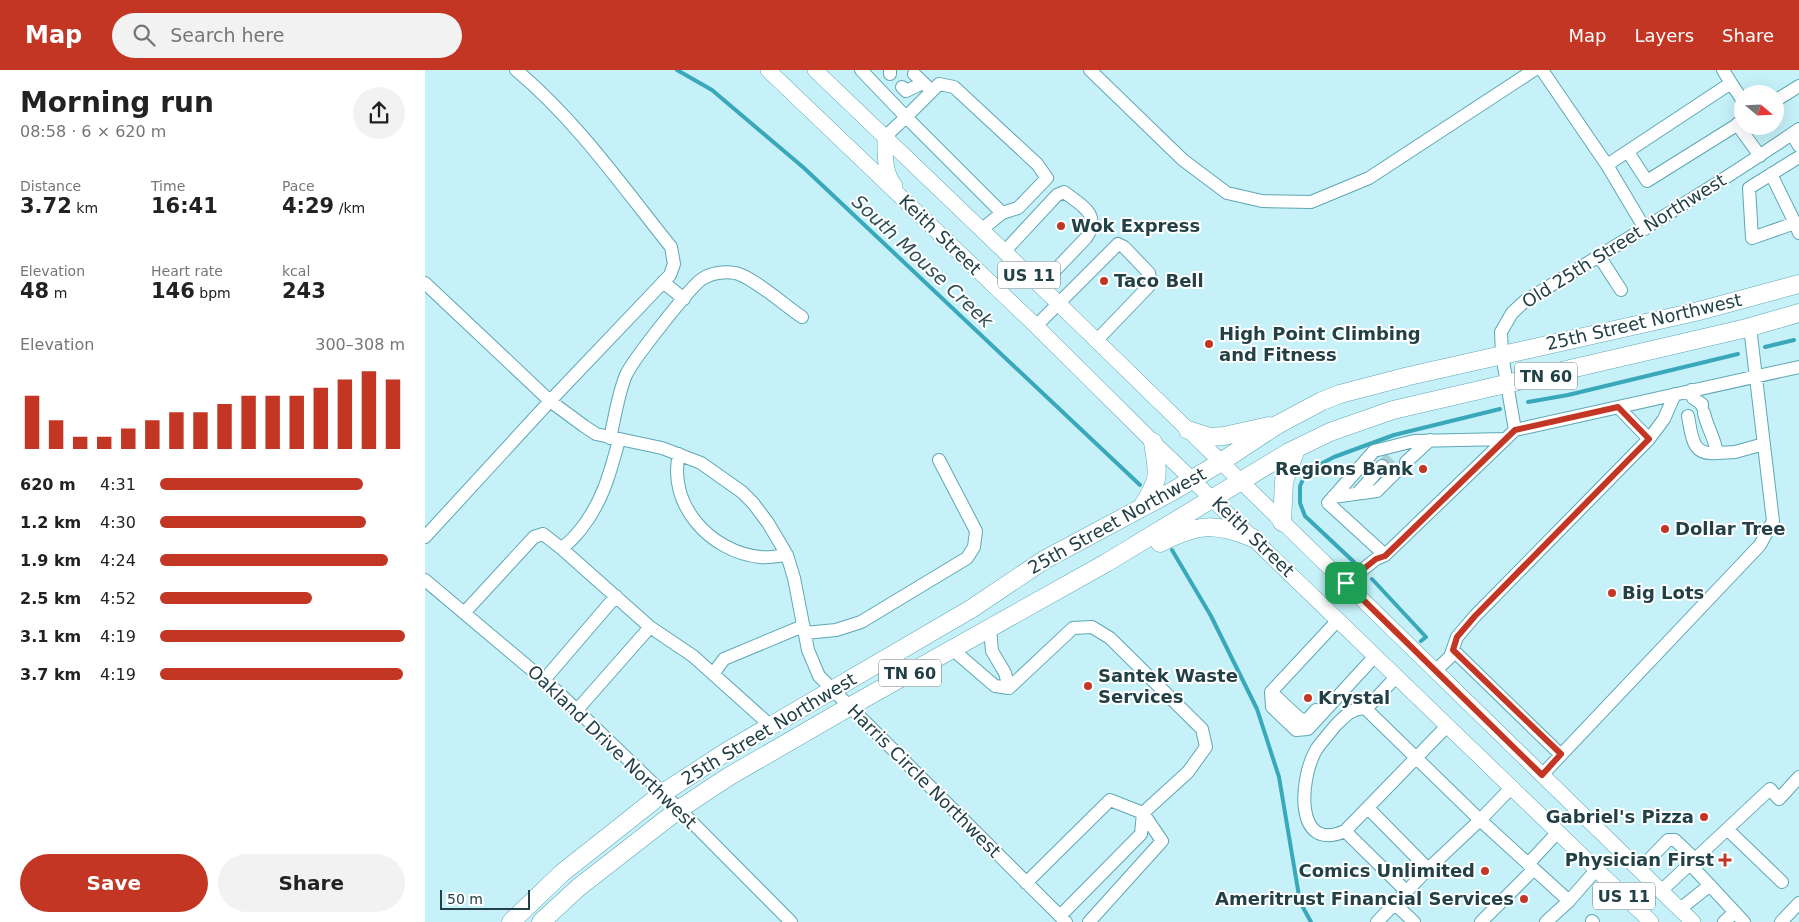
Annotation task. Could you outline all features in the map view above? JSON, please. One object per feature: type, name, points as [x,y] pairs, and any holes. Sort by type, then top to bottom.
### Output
[{"type":"highway","name":"25th Street Northwest","points":[[511,922],[561,872],[663,793],[726,752],[971,609],[1044,560],[1193,479],[1277,425],[1322,401],[1340,394],[1502,355],[1695,312],[1799,284]]},
{"type":"highway","name":"25th Street Northwest","points":[[541,922],[579,887],[678,810],[727,777],[1106,564],[1296,449],[1330,432],[1393,410],[1750,327],[1799,313]]},
{"type":"highway","points":[[1188,430],[1210,437],[1225,436],[1258,427],[1277,425]]},
{"type":"highway","points":[[1142,507],[1154,488],[1158,477],[1153,442]]},
{"type":"highway","points":[[1282,522],[1283,481],[1296,449]]},
{"type":"highway","points":[[1106,564],[1149,549],[1187,530],[1219,527],[1253,538]]},
{"type":"main road","name":"Keith Street","points":[[768,70],[1036,326],[1153,442],[1651,922]]},
{"type":"main road","name":"Keith Street","points":[[815,70],[1097,340],[1693,922]]},
{"type":"main road","points":[[885,138],[885,163],[890,179],[912,208]]},
{"type":"main road","points":[[1635,907],[1657,922]]},
{"type":"street","points":[[425,537],[550,401],[670,275],[674,264],[671,247],[571,122],[535,85],[516,70]]},
{"type":"street","points":[[861,70],[1002,213]]},
{"type":"street","points":[[1090,70],[1183,160],[1227,192],[1262,201],[1311,202],[1369,178],[1534,70]]},
{"type":"street","points":[[1542,70],[1607,165],[1645,228]]},
{"type":"street","points":[[1723,70],[1734,88]]},
{"type":"street","points":[[885,138],[906,117],[923,83]]},
{"type":"street","points":[[902,87],[906,91],[923,83],[953,87],[1037,164],[1047,178],[1018,208],[1002,213],[981,230]]},
{"type":"street","points":[[1607,165],[1731,83]]},
{"type":"street","points":[[1784,95],[1799,86]]},
{"type":"street","points":[[1627,152],[1647,180],[1734,127]]},
{"type":"street","points":[[1795,131],[1799,146]]},
{"type":"street","name":"Old 25th Street Northwest","points":[[1510,434],[1501,332],[1513,313],[1525,301],[1760,156],[1795,131]]},
{"type":"street","points":[[1747,135],[1760,156]]},
{"type":"street","points":[[1771,174],[1797,228],[1752,238],[1749,188],[1771,174],[1799,157]]},
{"type":"street","points":[[1004,252],[1057,195],[1064,192],[1088,210],[1093,221],[1091,230],[1086,238],[1040,286]]},
{"type":"street","points":[[1036,326],[1117,244],[1124,247],[1149,273],[1151,282],[1097,340]]},
{"type":"street","points":[[1599,256],[1621,290]]},
{"type":"street","points":[[561,548],[571,541],[582,528],[602,497],[627,372],[695,285],[705,277],[721,273],[743,275],[801,317]]},
{"type":"street","points":[[663,282],[684,298]]},
{"type":"street","name":"Harris Circle Northwest","points":[[425,283],[550,401],[596,434],[662,448],[679,454],[701,463],[742,492],[769,523],[787,554],[809,650],[819,676],[1063,919]]},
{"type":"street","points":[[1542,775],[1760,545],[1773,522],[1750,327]]},
{"type":"street","points":[[1694,406],[1756,376],[1799,367]]},
{"type":"street","points":[[1435,670],[1450,657],[1457,637],[1475,616],[1649,439],[1664,419],[1675,394]]},
{"type":"street","points":[[1385,556],[1328,503],[1374,451],[1414,441],[1510,434],[1675,394],[1694,406],[1715,442],[1717,453]]},
{"type":"street","points":[[1694,406],[1695,446],[1700,451],[1708,454],[1735,452],[1764,444]]},
{"type":"street","points":[[1618,407],[1649,439]]},
{"type":"street","points":[[1346,583],[1376,559],[1385,556],[1510,434]]},
{"type":"street","points":[[1393,455],[1429,440]]},
{"type":"street","points":[[1406,462],[1429,440]]},
{"type":"street","points":[[679,454],[676,470],[679,490],[693,520],[712,538],[732,550],[761,557],[787,554]]},
{"type":"street","points":[[713,674],[724,659],[804,629],[836,630],[861,622],[967,558],[974,547],[976,531],[939,460]]},
{"type":"street","points":[[1358,493],[1382,466]]},
{"type":"street","points":[[1333,497],[1377,491],[1397,471]]},
{"type":"street","points":[[464,613],[534,536],[543,534],[650,627],[693,656],[771,726]]},
{"type":"street","name":"Oakland Drive Northwest","points":[[425,580],[577,710],[663,793],[791,922]]},
{"type":"street","points":[[544,680],[615,596]]},
{"type":"street","points":[[1338,620],[1271,692],[1301,720],[1308,719],[1342,682],[1353,680],[1375,656]]},
{"type":"street","points":[[577,710],[650,627]]},
{"type":"street","points":[[1009,688],[1073,628],[1092,627],[1110,638],[1202,730],[1206,747],[1188,772],[1143,813],[1141,834],[1063,919]]},
{"type":"street","points":[[990,628],[992,651],[1005,673],[1009,688]]},
{"type":"street","points":[[952,649],[995,686],[1009,688]]},
{"type":"street","points":[[1453,650],[1561,754]]},
{"type":"street","points":[[1367,709],[1396,676]]},
{"type":"street","points":[[1447,726],[1416,758],[1368,808],[1345,831],[1333,836],[1322,835],[1310,826],[1304,807],[1303,787],[1316,750],[1339,722],[1352,711],[1360,708],[1367,709],[1416,758],[1479,820],[1569,901]]},
{"type":"street","points":[[1661,891],[1770,789],[1779,798],[1799,777]]},
{"type":"street","points":[[1377,922],[1394,902],[1511,788]]},
{"type":"street","points":[[1027,883],[1110,800],[1143,813],[1162,841],[1089,922]]},
{"type":"street","points":[[1368,808],[1428,869]]},
{"type":"street","points":[[1727,829],[1783,882]]},
{"type":"street","points":[[1345,831],[1406,891]]},
{"type":"street","points":[[1481,922],[1531,866],[1557,833]]},
{"type":"street","points":[[1639,870],[1669,840],[1675,840],[1709,885],[1739,917],[1723,922]]},
{"type":"street","points":[[1546,922],[1569,901],[1596,870]]},
{"type":"street","points":[[1680,909],[1709,885]]},
{"type":"street","points":[[1394,902],[1414,922]]},
{"type":"street","points":[[1781,922],[1799,903]]},
{"type":"waterway","name":"South Mouse Creek","points":[[677,70],[712,90],[804,168],[1140,485]]},
{"type":"waterway","points":[[1765,347],[1794,340]]},
{"type":"waterway","points":[[1528,402],[1568,395],[1738,354]]},
{"type":"waterway","points":[[1354,562],[1305,516],[1300,503],[1300,486],[1307,471],[1334,457],[1394,435],[1500,409]]},
{"type":"waterway","name":"South Mouse Creek","points":[[1172,550],[1211,616],[1257,709],[1279,777],[1300,902],[1311,922]]},
{"type":"waterway","points":[[1372,579],[1426,637],[1421,641]]},
{"type":"tunnel","points":[[1382,466],[1393,455]]},
{"type":"place","name":"Wok Express","points":[[1061,226]]},
{"type":"place","name":"Taco Bell","points":[[1104,281]]},
{"type":"place","name":"High Point Climbing and Fitness","points":[[1209,344]]},
{"type":"place","name":"Regions Bank","points":[[1423,469]]},
{"type":"place","name":"Dollar Tree","points":[[1665,529]]},
{"type":"place","name":"Big Lots","points":[[1612,593]]},
{"type":"place","name":"Santek Waste Services","points":[[1088,686]]},
{"type":"place","name":"Krystal","points":[[1308,698]]},
{"type":"place","name":"Gabriel's Pizza","points":[[1704,817]]},
{"type":"place","name":"Physician First","points":[[1725,860]]},
{"type":"place","name":"Comics Unlimited","points":[[1485,871]]},
{"type":"place","name":"Ameritrust Financial Services","points":[[1524,899]]},
{"type":"route","points":[[1618,407],[1649,439],[1475,616],[1457,637],[1453,650],[1561,754],[1542,775],[1346,583],[1376,559],[1385,556],[1515,430],[1618,407]]}]
